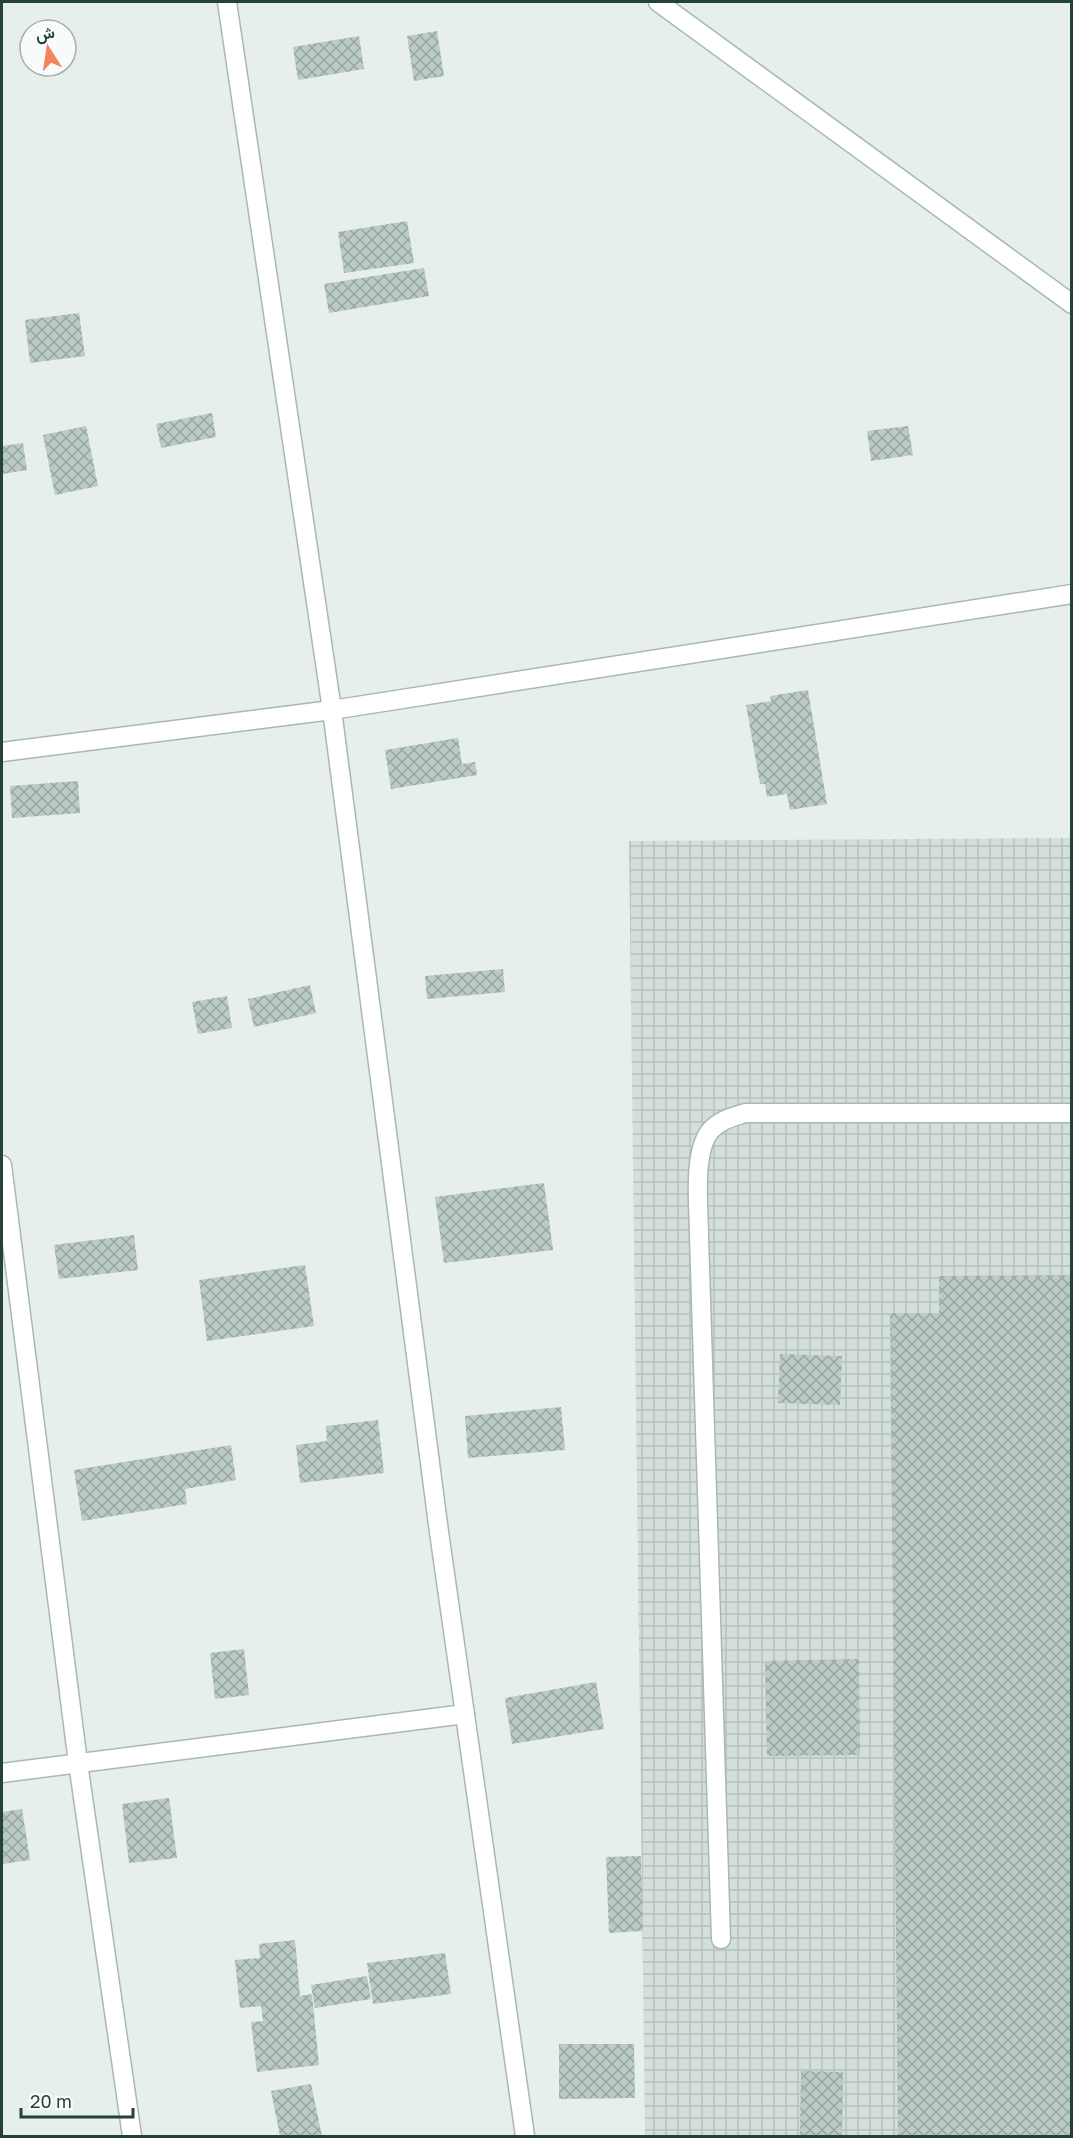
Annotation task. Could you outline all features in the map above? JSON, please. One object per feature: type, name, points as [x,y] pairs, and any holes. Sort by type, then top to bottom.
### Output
[{"type":"street","points":[[227,2],[332,710],[465,1714],[525,2136]]},
{"type":"street","points":[[658,2],[1071,304]]},
{"type":"street","points":[[2,752],[332,710],[1071,594]]},
{"type":"street","points":[[721,1939],[699,1236],[699,1163],[704,1143],[711,1130],[724,1120],[745,1113],[1071,1113]]},
{"type":"street","points":[[2,1165],[78,1763],[132,2136]]},
{"type":"street","points":[[2,1773],[465,1714]]},
{"type":"shaded area","points":[[1071,838],[1071,2136],[645,2136],[629,841]]},
{"type":"building","points":[[437,31],[444,76],[414,81],[407,36]]},
{"type":"building","points":[[359,36],[364,69],[298,80],[293,47]]},
{"type":"building","points":[[407,221],[414,263],[344,273],[338,232]]},
{"type":"building","points":[[424,268],[429,296],[329,313],[324,284]]},
{"type":"building","points":[[79,313],[85,356],[30,363],[25,320]]},
{"type":"building","points":[[212,413],[216,437],[161,448],[156,424]]},
{"type":"building","points":[[86,426],[98,486],[55,495],[43,435]]},
{"type":"building","points":[[908,426],[913,455],[871,461],[867,431]]},
{"type":"building","points":[[23,443],[27,470],[2,474],[2,446]]},
{"type":"building","points":[[808,690],[827,804],[790,810],[787,794],[767,797],[765,784],[760,784],[746,705],[771,701],[770,696]]},
{"type":"building","points":[[458,738],[462,764],[475,762],[477,775],[391,789],[385,750]]},
{"type":"building","points":[[78,781],[80,813],[12,818],[10,786]]},
{"type":"building","points":[[503,969],[505,992],[427,999],[425,976]]},
{"type":"building","points":[[310,985],[316,1013],[254,1027],[248,999]]},
{"type":"building","points":[[227,996],[232,1028],[198,1034],[192,1002]]},
{"type":"building","points":[[544,1183],[553,1250],[444,1263],[435,1197]]},
{"type":"building","points":[[134,1235],[138,1270],[59,1279],[54,1245]]},
{"type":"building","points":[[305,1265],[314,1326],[207,1341],[199,1280]]},
{"type":"building","points":[[1072,1275],[1072,2136],[898,2136],[890,1313],[939,1313],[939,1276]]},
{"type":"building","points":[[780,1354],[842,1356],[840,1405],[778,1403]]},
{"type":"building","points":[[561,1407],[565,1450],[468,1458],[465,1416]]},
{"type":"building","points":[[378,1420],[384,1473],[300,1483],[296,1445],[327,1441],[326,1426]]},
{"type":"building","points":[[231,1445],[236,1480],[185,1489],[187,1504],[82,1521],[74,1470]]},
{"type":"building","points":[[244,1649],[249,1695],[215,1699],[210,1653]]},
{"type":"building","points":[[859,1659],[860,1755],[767,1756],[765,1661]]},
{"type":"building","points":[[596,1682],[604,1729],[512,1744],[505,1698]]},
{"type":"building","points":[[169,1798],[177,1858],[129,1863],[122,1804]]},
{"type":"building","points":[[22,1809],[30,1860],[2,1864],[2,1812]]},
{"type":"building","points":[[641,1856],[643,1931],[609,1933],[606,1857]]},
{"type":"building","points":[[295,1940],[300,1996],[312,1994],[319,2065],[257,2072],[251,2022],[263,2021],[261,2006],[240,2008],[235,1960],[260,1958],[259,1944]]},
{"type":"building","points":[[445,1953],[451,1994],[373,2004],[367,1963]]},
{"type":"building","points":[[367,1976],[371,1999],[315,2008],[311,1985]]},
{"type":"building","points":[[559,2044],[634,2044],[635,2098],[559,2099]]},
{"type":"building","points":[[801,2071],[843,2072],[842,2136],[800,2136]]},
{"type":"building","points":[[311,2084],[322,2136],[280,2136],[271,2091]]}]
